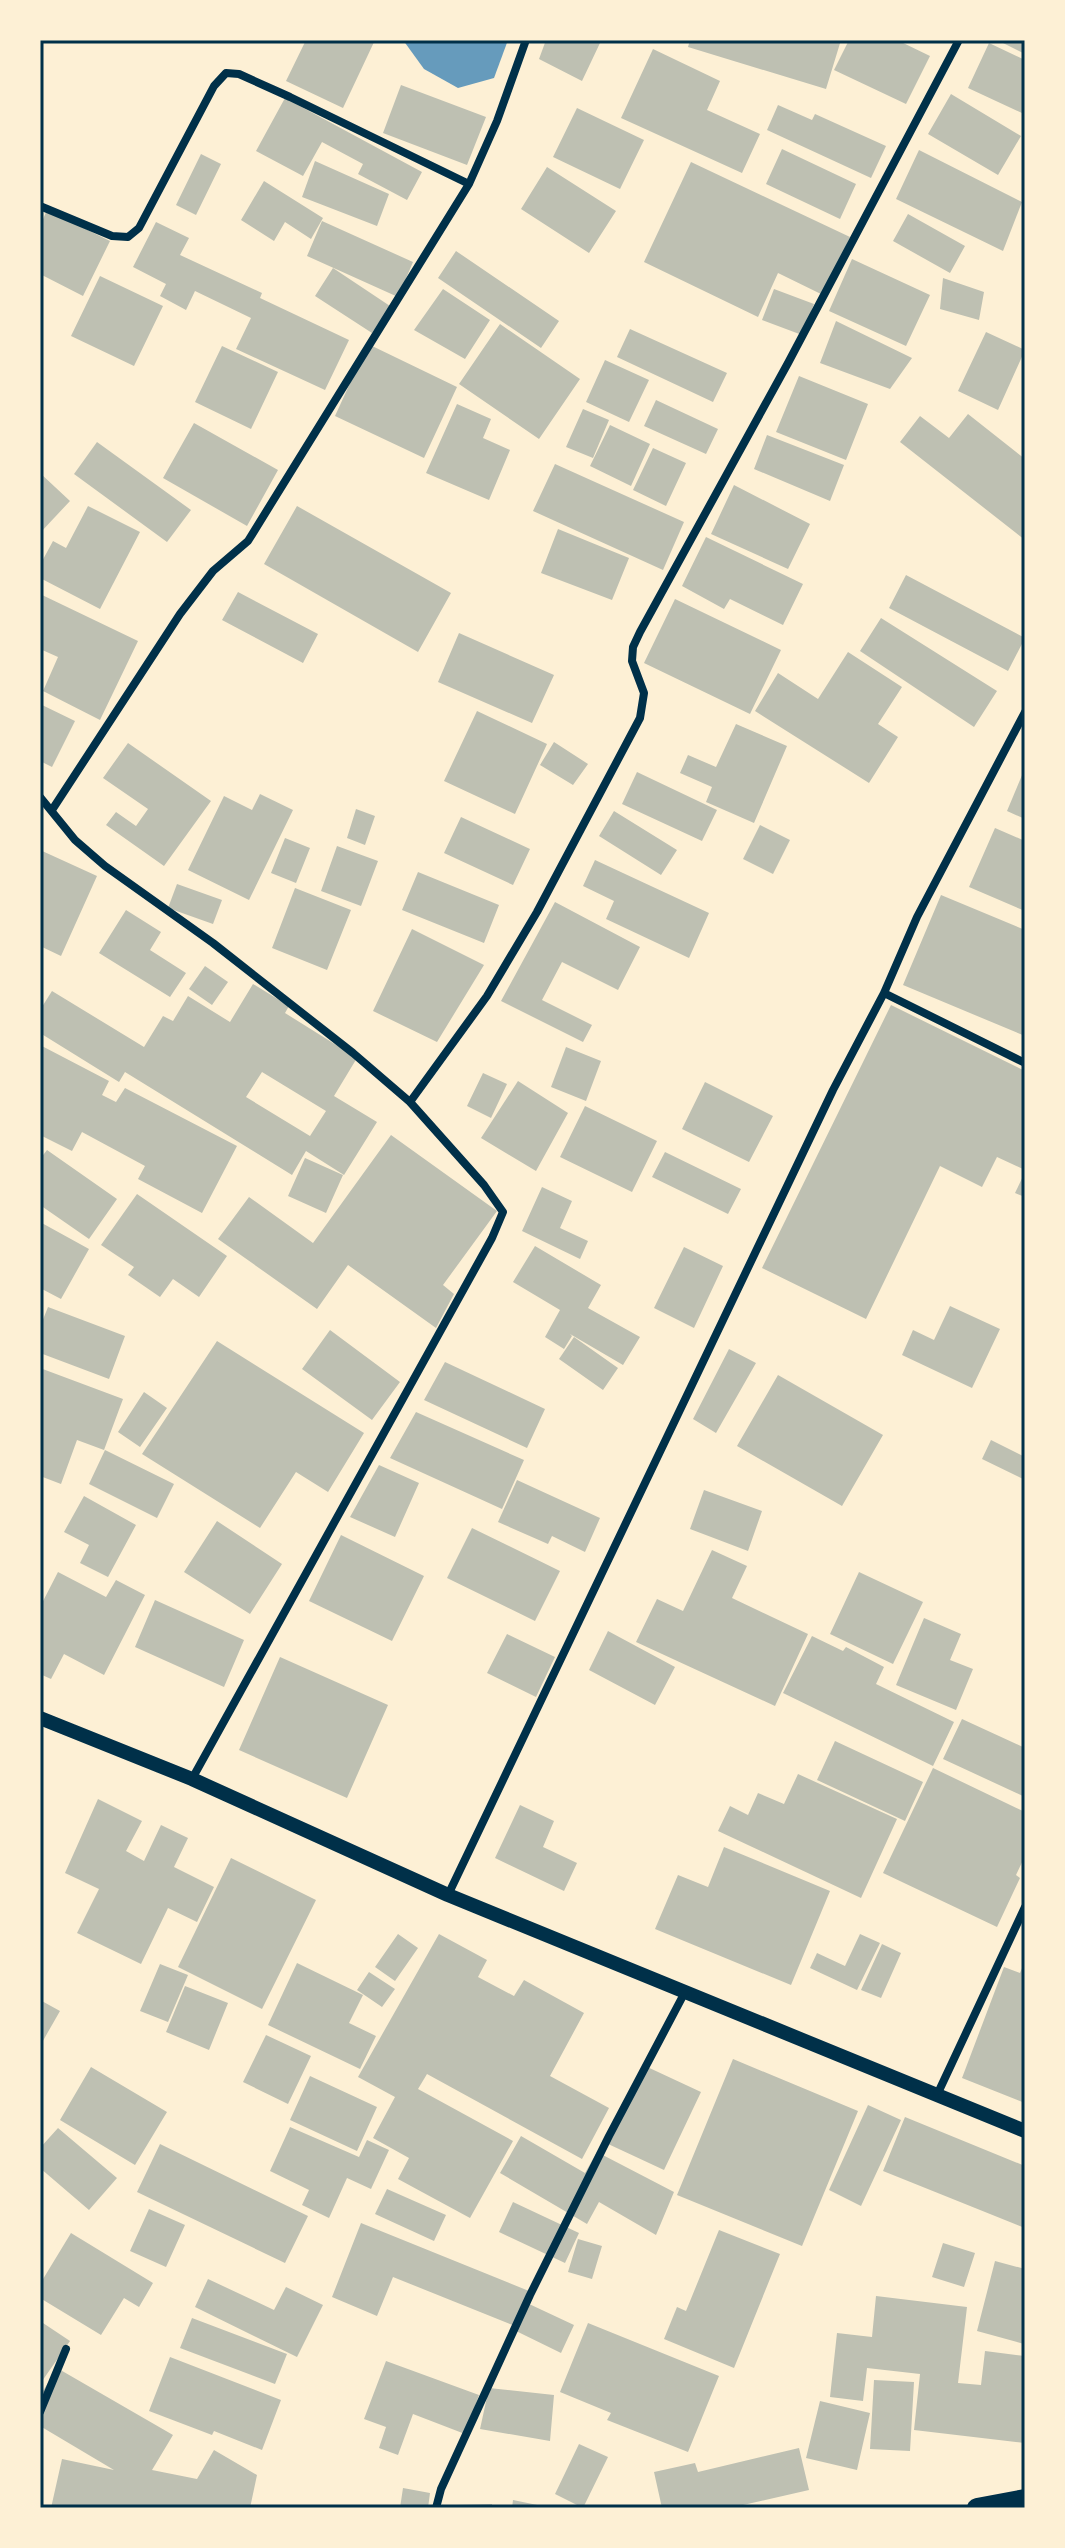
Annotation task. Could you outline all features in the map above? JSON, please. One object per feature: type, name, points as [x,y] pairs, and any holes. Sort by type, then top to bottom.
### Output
[{"type":"main road","points":[[977,2508],[1025,2499]]},
{"type":"street","points":[[52,810],[180,614],[213,571],[248,541],[469,184],[497,121],[526,40]]},
{"type":"street","points":[[410,1102],[487,996],[537,912],[614,770],[640,718],[644,693],[632,661],[633,647],[640,632],[788,363],[959,40]]},
{"type":"street","points":[[40,206],[112,236],[128,237],[139,228],[214,86],[226,73],[239,74],[290,97],[469,184]]},
{"type":"street","points":[[448,1895],[826,1105],[884,993],[917,917],[1025,712]]},
{"type":"street","points":[[40,797],[75,840],[105,866],[239,963],[410,1102],[484,1185],[503,1212],[492,1238],[192,1779]]},
{"type":"street","points":[[884,993],[1025,1063]]},
{"type":"street","points":[[40,1718],[192,1779],[448,1895],[1025,2131]]},
{"type":"street","points":[[937,2095],[1025,1907]]},
{"type":"street","points":[[436,2508],[441,2489],[530,2295],[685,1992]]},
{"type":"street","points":[[40,2412],[66,2349]]},
{"type":"water","points":[[403,40],[508,40],[494,78],[458,88],[424,69]]},
{"type":"building","points":[[306,40],[375,40],[343,108],[286,81]]},
{"type":"building","points":[[546,40],[594,40],[600,43],[582,81],[539,59]]},
{"type":"building","points":[[690,40],[841,40],[826,89],[688,47]]},
{"type":"building","points":[[849,40],[897,40],[930,56],[906,104],[834,70]]},
{"type":"building","points":[[997,40],[1025,40],[1025,54]]},
{"type":"building","points":[[989,43],[1025,60],[1025,107],[1022,113],[968,88]]},
{"type":"building","points":[[653,49],[720,81],[707,110],[760,134],[742,173],[621,118]]},
{"type":"building","points":[[401,85],[486,117],[467,165],[383,133]]},
{"type":"building","points":[[951,94],[1021,136],[998,175],[928,134]]},
{"type":"building","points":[[285,98],[422,172],[407,200],[358,174],[363,164],[322,142],[303,176],[256,151]]},
{"type":"building","points":[[778,105],[812,120],[815,114],[886,146],[871,178],[767,130]]},
{"type":"building","points":[[577,108],[644,140],[620,189],[553,157]]},
{"type":"building","points":[[782,149],[856,184],[840,219],[766,184]]},
{"type":"building","points":[[919,150],[1022,202],[1003,251],[896,199]]},
{"type":"building","points":[[201,154],[221,164],[196,215],[176,205]]},
{"type":"building","points":[[315,161],[389,194],[377,226],[302,197]]},
{"type":"building","points":[[691,162],[850,237],[823,295],[778,273],[758,317],[644,262]]},
{"type":"building","points":[[547,167],[616,211],[589,253],[521,209]]},
{"type":"building","points":[[264,181],[323,218],[311,239],[285,222],[274,241],[241,220]]},
{"type":"building","points":[[47,210],[110,241],[83,296],[40,274],[40,226]]},
{"type":"building","points":[[908,214],[965,246],[950,273],[893,241]]},
{"type":"building","points":[[322,221],[413,262],[398,297],[307,256]]},
{"type":"building","points":[[156,222],[189,238],[180,255],[262,293],[260,298],[349,340],[325,390],[236,349],[251,318],[195,291],[186,310],[160,296],[166,284],[133,267]]},
{"type":"building","points":[[456,251],[559,321],[541,348],[438,278]]},
{"type":"building","points":[[852,259],[930,295],[906,346],[829,311]]},
{"type":"building","points":[[333,268],[390,306],[372,333],[315,296]]},
{"type":"building","points":[[100,276],[163,306],[134,366],[71,336]]},
{"type":"building","points":[[943,278],[984,292],[979,320],[940,309]]},
{"type":"building","points":[[443,289],[490,320],[465,359],[414,330]]},
{"type":"building","points":[[774,289],[814,304],[802,335],[762,320]]},
{"type":"building","points":[[836,321],[912,358],[890,389],[820,363]]},
{"type":"building","points":[[500,324],[580,379],[539,439],[459,384]]},
{"type":"building","points":[[630,329],[727,373],[713,402],[617,357]]},
{"type":"building","points":[[986,332],[1025,350],[998,410],[958,391]]},
{"type":"building","points":[[368,344],[457,387],[424,458],[335,416]]},
{"type":"building","points":[[222,346],[278,372],[251,429],[195,402]]},
{"type":"building","points":[[605,360],[649,380],[629,422],[586,402]]},
{"type":"building","points":[[799,376],[868,404],[846,460],[776,432]]},
{"type":"building","points":[[656,400],[718,429],[706,454],[644,426]]},
{"type":"building","points":[[457,404],[491,419],[483,438],[510,450],[489,500],[426,473]]},
{"type":"building","points":[[583,409],[609,420],[593,458],[566,447]]},
{"type":"building","points":[[968,414],[1025,459],[1025,540],[900,442],[920,416],[949,438]]},
{"type":"building","points":[[194,423],[278,470],[247,526],[163,478]]},
{"type":"building","points":[[610,425],[650,444],[631,486],[590,466]]},
{"type":"building","points":[[767,435],[844,465],[830,501],[754,469]]},
{"type":"building","points":[[97,442],[191,510],[167,542],[74,474]]},
{"type":"building","points":[[653,448],[686,463],[666,506],[633,490]]},
{"type":"building","points":[[555,464],[684,522],[663,570],[533,511]]},
{"type":"building","points":[[40,473],[70,501],[40,533]]},
{"type":"building","points":[[734,485],[810,524],[788,569],[711,534]]},
{"type":"building","points":[[88,506],[140,532],[100,609],[40,578],[40,565],[53,541],[66,548]]},
{"type":"building","points":[[297,506],[451,593],[418,652],[264,564]]},
{"type":"building","points":[[558,529],[629,558],[612,600],[541,573]]},
{"type":"building","points":[[706,537],[803,584],[783,625],[730,599],[724,609],[682,586]]},
{"type":"building","points":[[906,575],[1025,638],[1008,671],[889,608]]},
{"type":"building","points":[[238,592],[318,634],[303,663],[222,620]]},
{"type":"building","points":[[40,594],[138,641],[100,720],[43,691],[58,657],[40,649]]},
{"type":"building","points":[[675,599],[781,650],[750,714],[644,663]]},
{"type":"building","points":[[881,618],[997,691],[974,727],[860,651]]},
{"type":"building","points":[[459,633],[554,675],[532,723],[438,682]]},
{"type":"building","points":[[848,652],[902,687],[878,724],[898,737],[869,783],[755,711],[778,673],[818,699]]},
{"type":"building","points":[[40,704],[75,721],[52,767],[40,761]]},
{"type":"building","points":[[477,711],[547,744],[515,814],[444,781]]},
{"type":"building","points":[[736,724],[787,746],[754,823],[706,802],[712,787],[680,773],[688,755],[716,767]]},
{"type":"building","points":[[554,742],[588,764],[573,785],[540,765]]},
{"type":"building","points":[[128,743],[211,801],[164,866],[106,825],[116,812],[136,826],[148,809],[103,778]]},
{"type":"building","points":[[1025,768],[1025,819],[1007,811]]},
{"type":"building","points":[[637,772],[717,810],[702,841],[622,804]]},
{"type":"building","points":[[260,794],[293,810],[249,900],[188,870],[224,796],[252,810]]},
{"type":"building","points":[[356,809],[375,816],[365,845],[347,838]]},
{"type":"building","points":[[614,811],[677,850],[661,875],[599,836]]},
{"type":"building","points":[[461,817],[530,849],[513,885],[444,853]]},
{"type":"building","points":[[760,825],[790,840],[773,874],[743,859]]},
{"type":"building","points":[[995,828],[1025,841],[1025,911],[969,887]]},
{"type":"building","points":[[285,838],[310,848],[296,883],[271,873]]},
{"type":"building","points":[[337,846],[378,861],[361,906],[321,891]]},
{"type":"building","points":[[40,850],[97,876],[61,956],[40,946]]},
{"type":"building","points":[[595,860],[709,913],[689,958],[606,919],[614,901],[583,886]]},
{"type":"building","points":[[418,872],[499,905],[484,943],[402,910]]},
{"type":"building","points":[[177,884],[222,900],[213,924],[168,908]]},
{"type":"building","points":[[295,888],[351,910],[327,970],[272,948]]},
{"type":"building","points":[[941,895],[1025,930],[1025,1036],[903,985]]},
{"type":"building","points":[[555,902],[640,947],[618,990],[562,962],[542,1000],[592,1025],[583,1042],[501,1001]]},
{"type":"building","points":[[126,910],[161,932],[150,950],[186,973],[170,997],[99,953]]},
{"type":"building","points":[[412,929],[484,965],[437,1042],[373,1011]]},
{"type":"building","points":[[205,966],[228,982],[212,1005],[189,989]]},
{"type":"building","points":[[253,984],[289,1006],[285,1013],[357,1058],[334,1096],[377,1122],[344,1175],[306,1151],[292,1175],[125,1072],[119,1082],[40,1033],[40,1010],[52,991],[144,1047],[163,1016],[173,1021],[188,996],[230,1022]],"holes":[[[262,1072],[326,1111],[310,1136],[246,1097]]]},
{"type":"building","points":[[891,1005],[1025,1071],[1025,1170],[997,1157],[982,1187],[940,1166],[866,1319],[762,1268]]},
{"type":"building","points":[[40,1045],[109,1081],[102,1095],[116,1102],[125,1088],[237,1146],[202,1213],[138,1179],[145,1166],[82,1132],[72,1151],[40,1135]]},
{"type":"building","points":[[566,1047],[601,1061],[586,1101],[551,1087]]},
{"type":"building","points":[[483,1073],[507,1084],[491,1118],[467,1106]]},
{"type":"building","points":[[518,1081],[568,1113],[536,1171],[481,1138]]},
{"type":"building","points":[[705,1082],[773,1116],[749,1162],[682,1129]]},
{"type":"building","points":[[585,1106],[657,1141],[632,1192],[560,1157]]},
{"type":"building","points":[[391,1135],[497,1211],[443,1285],[454,1294],[436,1328],[348,1265],[317,1309],[218,1239],[249,1197],[313,1243]]},
{"type":"building","points":[[47,1150],[117,1199],[89,1239],[40,1205],[40,1159]]},
{"type":"building","points":[[665,1152],[741,1189],[728,1214],[652,1177]]},
{"type":"building","points":[[305,1158],[343,1175],[326,1213],[288,1196]]},
{"type":"building","points":[[1025,1172],[1025,1197],[1015,1193]]},
{"type":"building","points":[[542,1187],[572,1201],[560,1228],[588,1241],[580,1259],[522,1231]]},
{"type":"building","points":[[137,1194],[227,1256],[199,1297],[173,1279],[160,1297],[128,1275],[134,1267],[101,1245]]},
{"type":"building","points":[[40,1222],[89,1249],[61,1299],[40,1288]]},
{"type":"building","points":[[535,1246],[601,1285],[588,1308],[640,1337],[623,1365],[570,1334],[572,1336],[564,1349],[545,1337],[560,1310],[513,1282]]},
{"type":"building","points":[[684,1247],[723,1266],[694,1328],[654,1308]]},
{"type":"building","points":[[950,1306],[1000,1329],[972,1388],[902,1355],[913,1330],[934,1340]]},
{"type":"building","points":[[48,1307],[125,1336],[109,1379],[40,1353],[40,1327]]},
{"type":"building","points":[[330,1330],[400,1382],[372,1420],[302,1369]]},
{"type":"building","points":[[574,1337],[618,1368],[603,1390],[559,1359]]},
{"type":"building","points":[[217,1341],[364,1433],[328,1492],[296,1472],[260,1528],[142,1454]]},
{"type":"building","points":[[729,1349],[756,1363],[716,1433],[693,1419]]},
{"type":"building","points":[[445,1362],[545,1409],[527,1448],[424,1400]]},
{"type":"building","points":[[40,1368],[123,1399],[104,1450],[77,1440],[61,1484],[40,1476]]},
{"type":"building","points":[[778,1375],[883,1435],[842,1506],[737,1446]]},
{"type":"building","points":[[144,1392],[167,1408],[140,1447],[118,1432]]},
{"type":"building","points":[[416,1412],[524,1460],[502,1509],[390,1458]]},
{"type":"building","points":[[991,1440],[1025,1457],[1025,1480],[982,1459]]},
{"type":"building","points":[[105,1450],[174,1484],[157,1518],[89,1484]]},
{"type":"building","points":[[379,1465],[419,1483],[395,1537],[350,1517]]},
{"type":"building","points":[[517,1480],[600,1518],[585,1552],[552,1536],[548,1544],[498,1522]]},
{"type":"building","points":[[704,1490],[762,1511],[748,1551],[690,1529]]},
{"type":"building","points":[[84,1496],[136,1525],[108,1577],[80,1563],[89,1545],[64,1532]]},
{"type":"building","points":[[217,1521],[282,1564],[250,1614],[184,1572]]},
{"type":"building","points":[[472,1528],[560,1571],[535,1621],[447,1578]]},
{"type":"building","points":[[341,1535],[424,1576],[392,1641],[309,1601]]},
{"type":"building","points":[[712,1550],[747,1566],[732,1598],[808,1634],[775,1706],[636,1642],[657,1599],[683,1611]]},
{"type":"building","points":[[58,1572],[106,1597],[116,1580],[145,1595],[104,1675],[64,1654],[51,1679],[40,1674],[40,1607]]},
{"type":"building","points":[[859,1572],[923,1602],[893,1664],[830,1634]]},
{"type":"building","points":[[155,1600],[244,1640],[224,1687],[135,1647]]},
{"type":"building","points":[[924,1618],[961,1634],[950,1660],[973,1669],[956,1710],[896,1685]]},
{"type":"building","points":[[608,1631],[675,1667],[655,1705],[589,1670]]},
{"type":"building","points":[[507,1634],[555,1657],[536,1697],[487,1673]]},
{"type":"building","points":[[812,1636],[843,1651],[846,1647],[884,1667],[876,1684],[954,1722],[933,1766],[783,1693]]},
{"type":"building","points":[[280,1657],[388,1705],[347,1798],[239,1750]]},
{"type":"building","points":[[962,1719],[1025,1748],[1025,1797],[943,1759]]},
{"type":"building","points":[[835,1741],[923,1782],[905,1821],[817,1780]]},
{"type":"building","points":[[933,1768],[1025,1812],[1025,1856],[1016,1875],[1020,1878],[997,1927],[883,1873]]},
{"type":"building","points":[[798,1774],[897,1819],[861,1898],[718,1831],[730,1806],[748,1815],[758,1793],[784,1804]]},
{"type":"building","points":[[98,1799],[142,1821],[126,1851],[144,1861],[161,1825],[188,1838],[174,1867],[214,1887],[197,1922],[168,1908],[141,1964],[77,1933],[99,1889],[65,1873]]},
{"type":"building","points":[[520,1805],[554,1821],[543,1847],[577,1863],[564,1891],[495,1858]]},
{"type":"building","points":[[724,1847],[830,1891],[791,1985],[655,1929],[678,1875],[708,1887]]},
{"type":"building","points":[[231,1858],[316,1900],[262,2009],[178,1967]]},
{"type":"building","points":[[398,1934],[418,1948],[395,1981],[375,1967]]},
{"type":"building","points":[[439,1934],[487,1960],[478,1977],[514,1996],[524,1980],[584,2013],[550,2076],[609,2108],[582,2159],[427,2074],[418,2089],[513,2141],[470,2218],[398,2179],[409,2158],[373,2138],[395,2097],[358,2077]]},
{"type":"building","points":[[860,1934],[880,1943],[857,1990],[810,1968],[817,1953],[845,1966]]},
{"type":"building","points":[[882,1944],[901,1953],[881,1998],[861,1990]]},
{"type":"building","points":[[1025,1961],[1025,2103],[962,2078],[1004,1967],[1020,1973]]},
{"type":"building","points":[[297,1963],[363,1995],[349,2023],[376,2036],[360,2069],[268,2025]]},
{"type":"building","points":[[160,1964],[188,1975],[168,2022],[140,2011]]},
{"type":"building","points":[[369,1972],[395,1989],[382,2007],[357,1990]]},
{"type":"building","points":[[185,1986],[228,2003],[209,2050],[166,2032]]},
{"type":"building","points":[[40,2000],[60,2011],[40,2046]]},
{"type":"building","points":[[266,2035],[311,2056],[288,2104],[243,2082]]},
{"type":"building","points":[[733,2059],[858,2111],[802,2246],[677,2195]]},
{"type":"building","points":[[643,2065],[701,2092],[664,2170],[606,2143]]},
{"type":"building","points":[[91,2067],[167,2112],[135,2165],[60,2120]]},
{"type":"building","points":[[310,2076],[377,2107],[357,2151],[290,2120]]},
{"type":"building","points":[[868,2105],[901,2120],[861,2206],[829,2190]]},
{"type":"building","points":[[905,2117],[1025,2166],[1025,2228],[883,2171]]},
{"type":"building","points":[[290,2127],[359,2157],[367,2140],[389,2150],[371,2189],[347,2178],[329,2218],[302,2205],[309,2190],[270,2171]]},
{"type":"building","points":[[58,2128],[117,2178],[89,2210],[40,2168],[40,2148]]},
{"type":"building","points":[[521,2136],[585,2173],[597,2152],[674,2192],[656,2235],[599,2202],[587,2224],[500,2173]]},
{"type":"building","points":[[160,2144],[308,2216],[285,2263],[137,2192]]},
{"type":"building","points":[[387,2189],[446,2215],[434,2241],[375,2214]]},
{"type":"building","points":[[513,2202],[579,2233],[565,2263],[499,2232]]},
{"type":"building","points":[[149,2209],[185,2225],[166,2267],[130,2251]]},
{"type":"building","points":[[361,2223],[529,2291],[515,2326],[393,2277],[377,2316],[332,2297]]},
{"type":"building","points":[[719,2230],[780,2254],[734,2368],[664,2339],[677,2307],[686,2311]]},
{"type":"building","points":[[71,2233],[153,2283],[139,2307],[124,2298],[101,2335],[40,2298],[40,2284]]},
{"type":"building","points":[[578,2239],[602,2246],[592,2279],[568,2272]]},
{"type":"building","points":[[943,2243],[975,2253],[964,2287],[932,2277]]},
{"type":"building","points":[[995,2261],[1025,2269],[1024,2344],[977,2331]]},
{"type":"building","points":[[208,2279],[274,2310],[286,2287],[323,2305],[297,2357],[195,2307]]},
{"type":"building","points":[[876,2296],[967,2307],[958,2383],[981,2385],[985,2351],[1025,2356],[1025,2443],[914,2430],[920,2374],[867,2368],[863,2401],[830,2397],[837,2333],[872,2337]]},
{"type":"building","points":[[527,2303],[574,2325],[561,2353],[514,2330]]},
{"type":"building","points":[[192,2318],[287,2354],[275,2384],[180,2348]]},
{"type":"building","points":[[40,2321],[70,2341],[40,2384]]},
{"type":"building","points":[[588,2323],[719,2376],[688,2452],[607,2420],[611,2413],[560,2392]]},
{"type":"building","points":[[170,2357],[281,2400],[262,2450],[149,2411]]},
{"type":"building","points":[[386,2361],[479,2395],[465,2434],[413,2414],[398,2455],[379,2448],[386,2427],[364,2419]]},
{"type":"building","points":[[57,2368],[173,2435],[152,2470],[197,2479],[214,2450],[257,2475],[250,2508],[51,2508],[62,2459],[114,2470],[40,2426],[40,2396]]},
{"type":"building","points":[[874,2380],[914,2382],[910,2451],[870,2449]]},
{"type":"building","points":[[489,2388],[554,2395],[550,2441],[480,2429]]},
{"type":"building","points":[[820,2401],[870,2413],[857,2470],[806,2458]]},
{"type":"building","points":[[579,2444],[608,2457],[583,2508],[555,2494]]},
{"type":"building","points":[[799,2448],[809,2490],[730,2508],[662,2508],[654,2472],[695,2463],[698,2472]]},
{"type":"building","points":[[403,2488],[430,2493],[428,2508],[400,2508]]},
{"type":"building","points":[[513,2500],[547,2507],[547,2508],[512,2508]]},
{"type":"building","points":[[492,2504],[492,2508],[455,2508],[455,2505]]}]
